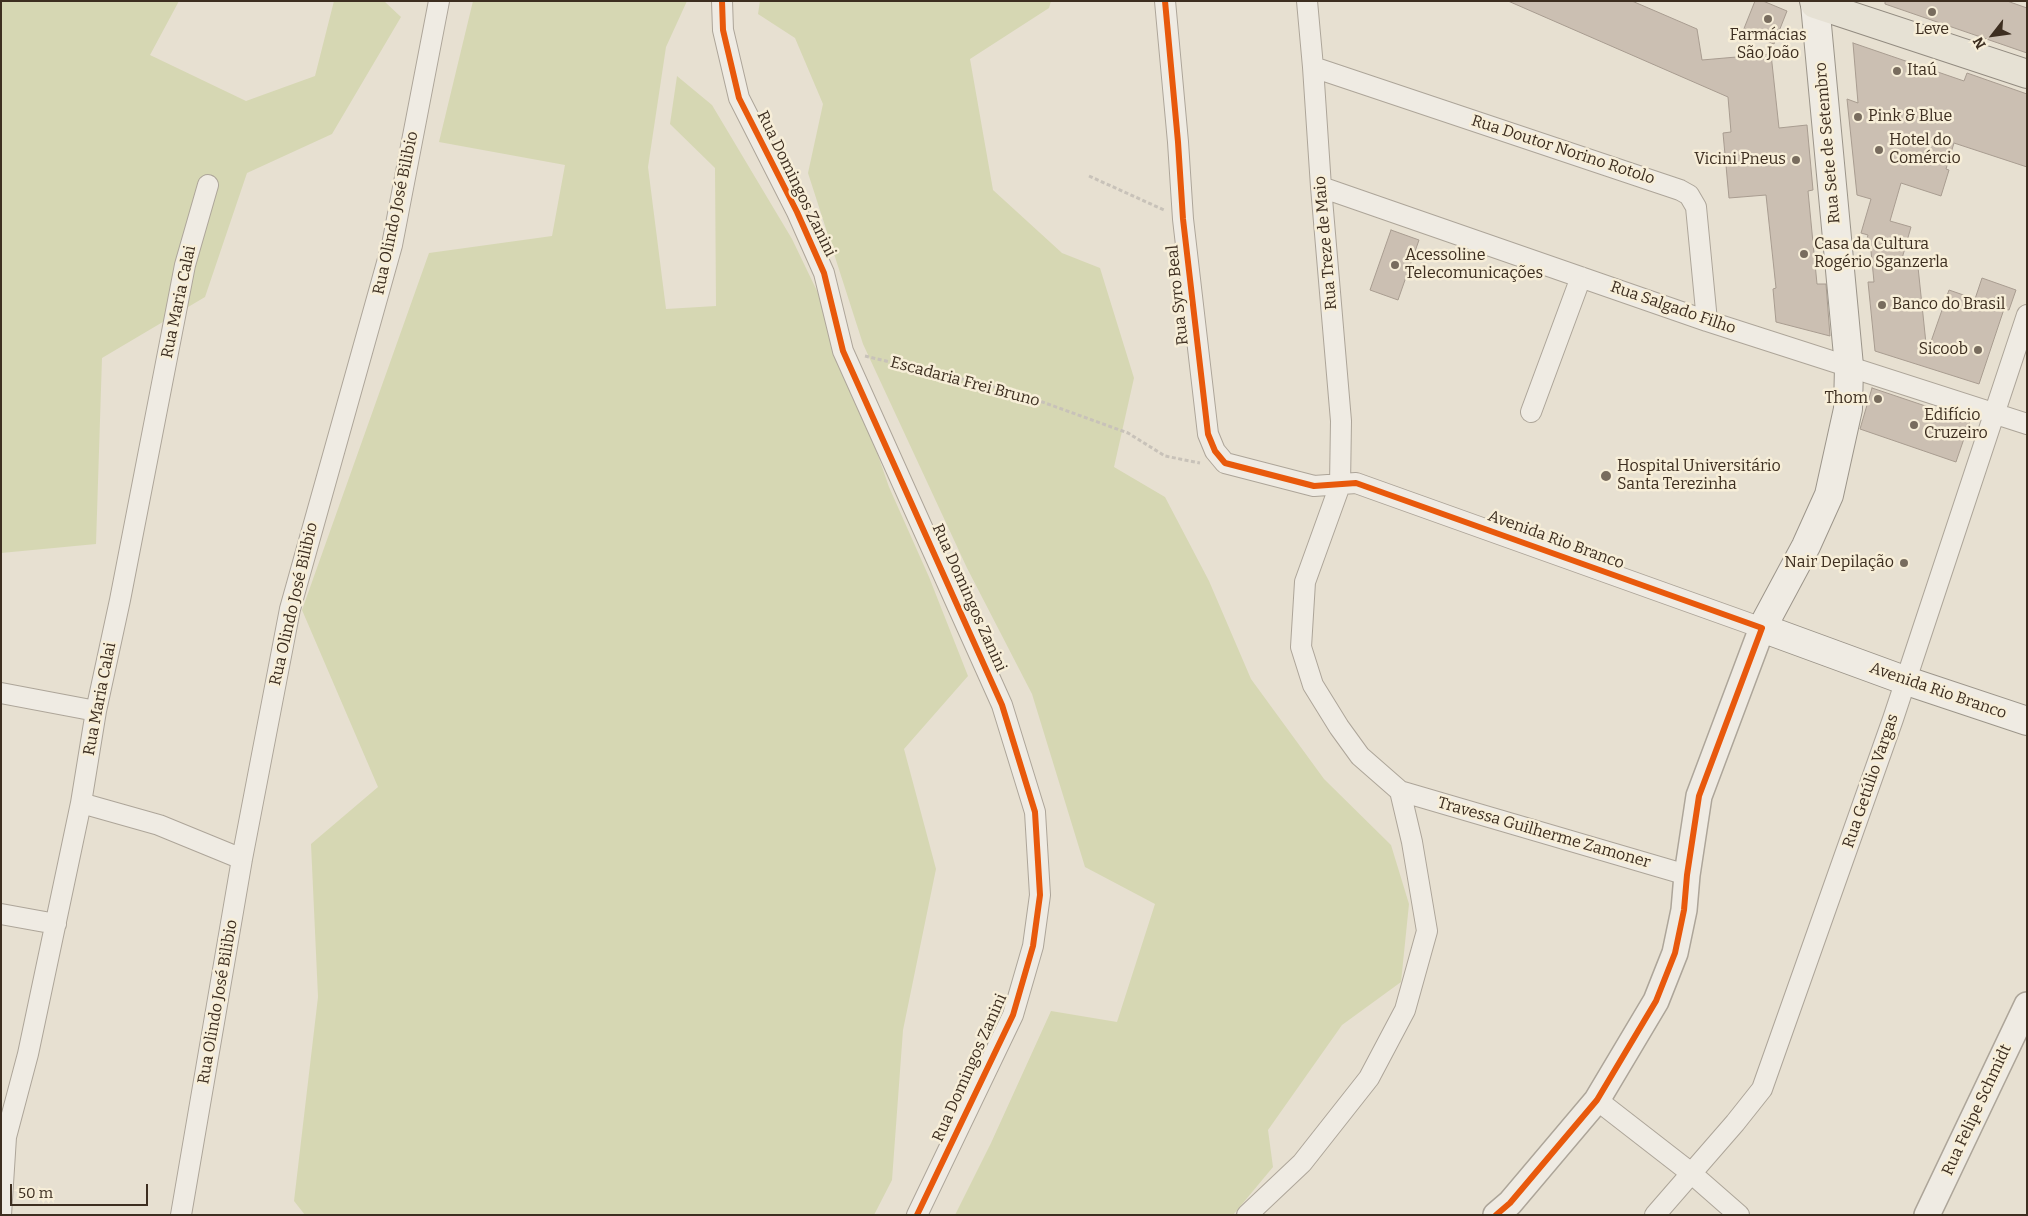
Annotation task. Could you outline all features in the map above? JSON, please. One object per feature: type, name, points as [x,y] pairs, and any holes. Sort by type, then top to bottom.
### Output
[{"type":"main road","points":[[1812,2],[2027,74]]},
{"type":"main road","name":"Rua Sete de Setembro","points":[[1762,628],[1806,546],[1829,495],[1848,409],[1849,366],[1812,2]]},
{"type":"main road","name":"Avenida Rio Branco","points":[[1762,628],[1904,680],[2027,720]]},
{"type":"street","name":"Rua Olindo José Bilibio","points":[[183,1213],[242,859],[290,609],[392,245],[440,1]]},
{"type":"street","name":"Rua Domingos Zanini","points":[[722,1],[723,30],[739,98],[797,212],[824,273],[843,351],[1002,705],[1035,812],[1040,895],[1033,946],[1015,1006],[917,1215]]},
{"type":"street","name":"Rua Syro Beal","points":[[1165,1],[1183,219],[1208,434],[1215,451],[1226,463]]},
{"type":"street","name":"Rua Treze de Maio","points":[[1307,1],[1314,67],[1320,187],[1341,421],[1340,485],[1305,582],[1300,648],[1313,685],[1339,727],[1360,756],[1400,791]]},
{"type":"street","name":"Rua Doutor Norino Rotolo","points":[[1314,67],[1680,190],[1690,195],[1696,206],[1707,321]]},
{"type":"street","name":"Rua Maria Calai","points":[[2,1215],[6,1137],[28,1054],[81,803],[96,711],[120,600],[185,265],[208,186]]},
{"type":"street","name":"Rua Salgado Filho","points":[[1320,187],[1707,321],[2027,424]]},
{"type":"street","points":[[1531,412],[1581,277]]},
{"type":"street","name":"Rua Getúlio Vargas","points":[[1655,1215],[1736,1123],[1762,1089],[1893,719],[1904,680],[2027,315]]},
{"type":"street","points":[[1226,463],[1314,486],[1340,485]]},
{"type":"street","name":"Avenida Rio Branco","points":[[1340,485],[1356,483],[1762,628]]},
{"type":"street","name":"Rua Sete de Setembro","points":[[1496,1215],[1510,1203],[1597,1100],[1656,1001],[1675,953],[1684,910],[1687,875],[1699,796],[1762,628]]},
{"type":"street","points":[[1,693],[96,711]]},
{"type":"street","points":[[1248,1215],[1302,1163],[1369,1078],[1405,1010],[1427,931],[1412,842],[1400,791]]},
{"type":"street","name":"Travessa Guilherme Zamoner","points":[[1400,791],[1687,875]]},
{"type":"street","points":[[81,803],[159,825],[242,859]]},
{"type":"street","points":[[1,914],[56,924]]},
{"type":"street","name":"Rua Felipe Schmidt","points":[[1927,1215],[2027,1005]]},
{"type":"street","points":[[1597,1100],[1691,1172],[1740,1215]]},
{"type":"path","points":[[1088,176],[1183,219]]},
{"type":"green space","points":[[1,1],[179,1],[150,55],[246,101],[315,76],[334,1],[384,1],[401,17],[332,134],[247,173],[205,297],[102,358],[96,544],[1,553]]},
{"type":"green space","points":[[473,1],[687,1],[666,47],[648,167],[666,309],[716,306],[715,168],[670,124],[677,76],[712,105],[792,239],[831,320],[889,487],[929,577],[968,676],[904,749],[936,869],[903,1030],[892,1180],[874,1215],[305,1215],[294,1201],[318,997],[311,844],[378,787],[302,610],[429,253],[552,236],[565,165],[439,142]]},
{"type":"green space","points":[[760,1],[1051,1],[1049,8],[970,59],[993,190],[1062,253],[1100,268],[1134,378],[1114,467],[1165,497],[1209,581],[1251,679],[1324,779],[1391,845],[1409,904],[1401,982],[1342,1025],[1268,1130],[1273,1167],[1233,1215],[955,1215],[991,1143],[1051,1011],[1117,1022],[1155,904],[1085,867],[1032,694],[967,568],[863,344],[808,173],[823,104],[795,38],[758,14]]},
{"type":"building","points":[[1508,1],[1632,1],[1697,29],[1702,60],[1771,54],[1779,128],[1807,125],[1813,190],[1808,191],[1817,284],[1826,284],[1830,336],[1776,322],[1773,289],[1776,288],[1766,195],[1729,198],[1723,133],[1731,132],[1728,97]]},
{"type":"building","points":[[1755,1],[1763,1],[1787,11],[1774,44],[1743,31]]},
{"type":"building","points":[[1885,1],[2007,1],[2027,8],[2027,53],[1885,4]]},
{"type":"building","points":[[1853,43],[1964,81],[1967,73],[2027,94],[2027,167],[1954,143],[1946,169],[1949,170],[1941,196],[1901,183],[1890,221],[1911,227],[1899,269],[1918,267],[1927,353],[1949,290],[1975,299],[1982,278],[2016,290],[2009,310],[2004,309],[1979,384],[1875,351],[1868,282],[1874,282],[1871,251],[1864,249],[1868,235],[1861,233],[1871,199],[1857,195],[1847,99],[1858,103]]},
{"type":"building","name":"Acessoline Telecomunicações","points":[[1391,230],[1419,240],[1398,300],[1370,290]]},
{"type":"building","name":"Edifício Cruzeiro","points":[[1872,388],[1970,421],[1956,462],[1860,429]]},
{"type":"cycle path","points":[[722,1],[723,30],[739,98],[797,212],[824,273],[843,351],[1002,705],[1035,812],[1040,895],[1033,946],[1013,1015],[917,1215]]},
{"type":"cycle path","points":[[1165,1],[1183,219],[1208,434],[1215,451],[1225,463],[1314,486],[1356,483],[1762,628],[1699,796],[1687,875],[1684,910],[1675,953],[1656,1001],[1597,1100],[1510,1203],[1496,1215]]},
{"type":"place","name":"Leve","points":[[1932,12]]},
{"type":"place","name":"Farmácias São João","points":[[1768,19]]},
{"type":"place","name":"Itaú","points":[[1897,71]]},
{"type":"place","name":"Pink & Blue","points":[[1858,117]]},
{"type":"place","name":"Hotel do Comércio","points":[[1879,150]]},
{"type":"place","name":"Vicini Pneus","points":[[1796,160]]},
{"type":"place","name":"Casa da Cultura Rogério Sganzerla","points":[[1804,254]]},
{"type":"place","name":"Acessoline Telecomunicações","points":[[1395,265]]},
{"type":"place","name":"Banco do Brasil","points":[[1882,305]]},
{"type":"place","name":"Sicoob","points":[[1978,350]]},
{"type":"place","name":"Thom","points":[[1878,399]]},
{"type":"place","name":"Edifício Cruzeiro","points":[[1914,425]]},
{"type":"place","name":"Hospital Universitário Santa Terezinha","points":[[1606,476]]},
{"type":"place","name":"Nair Depilação","points":[[1904,563]]}]
